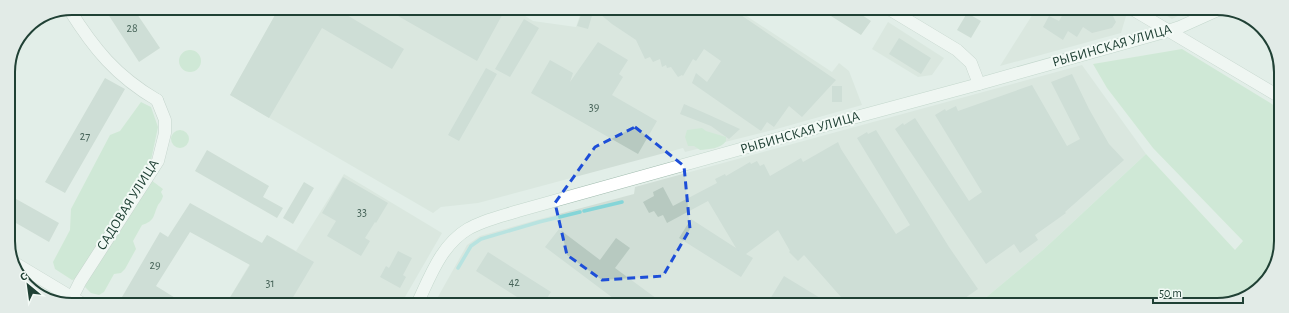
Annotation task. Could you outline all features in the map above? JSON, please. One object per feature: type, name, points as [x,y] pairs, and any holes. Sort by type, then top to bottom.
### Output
[{"type":"main road","name":"САДОВАЯ УЛИЦА","points":[[73,15],[106,61],[134,86],[158,100],[165,120],[165,133],[158,161],[80,282],[75,298]]},
{"type":"main road","points":[[899,15],[957,50],[971,63],[979,84]]},
{"type":"main road","points":[[1142,15],[1274,93]]},
{"type":"main road","name":"РЫБИНСКАЯ УЛИЦА","points":[[419,298],[448,245],[457,236],[470,228],[518,211],[1168,31],[1207,15]]},
{"type":"main road","points":[[22,268],[67,298]]},
{"type":"highlighted area","points":[[635,127],[684,166],[690,229],[663,276],[602,280],[567,255],[555,203],[595,147]]},
{"type":"shaded area","points":[[275,15],[524,15],[533,21],[576,27],[580,15],[745,15],[832,72],[839,63],[849,71],[862,105],[773,130],[685,152],[683,148],[478,203],[441,207],[433,213],[230,95]]},
{"type":"shaded area","points":[[1032,15],[1126,16],[1121,33],[1000,66]]},
{"type":"shaded area","points":[[1166,15],[1180,15],[1172,19]]},
{"type":"shaded area","points":[[888,22],[944,58],[932,75],[918,77],[872,49]]},
{"type":"shaded area","points":[[1082,65],[1146,154],[1043,250],[985,298],[437,298],[467,245],[480,236],[634,194],[635,187]]},
{"type":"shaded area","points":[[344,174],[442,233],[404,298],[230,298],[267,235],[296,251]]},
{"type":"green space","points":[[1182,49],[1274,105],[1273,252],[1266,270],[1255,284],[1239,294],[1221,298],[985,298],[1043,250],[1146,154],[1235,250],[1243,241],[1153,148],[1107,88],[1093,64]]},
{"type":"green space","points":[[190,50],[198,53],[201,61],[198,69],[190,72],[182,69],[179,61],[182,53]]},
{"type":"green space","points":[[141,102],[151,107],[158,127],[151,160],[76,279],[72,280],[55,269],[53,262],[70,230],[71,209],[110,135],[120,131]]},
{"type":"green space","points":[[702,128],[706,131],[726,137],[726,141],[721,146],[700,150],[694,146],[688,146],[685,137],[687,130]]},
{"type":"green space","points":[[180,130],[186,133],[189,139],[186,145],[180,148],[174,145],[171,139],[174,133]]},
{"type":"green space","points":[[151,180],[163,189],[161,192],[163,197],[153,218],[149,222],[142,225],[133,241],[136,249],[125,269],[121,273],[114,274],[104,292],[99,295],[91,293],[85,287],[87,279]]},
{"type":"building","points":[[109,15],[138,15],[160,48],[139,62]]},
{"type":"building","points":[[275,15],[347,15],[404,49],[392,69],[322,28],[269,118],[230,95]]},
{"type":"building","points":[[396,15],[502,15],[477,61]]},
{"type":"building","points":[[581,15],[592,15],[588,29],[577,26]]},
{"type":"building","points":[[601,15],[741,15],[836,80],[802,117],[789,106],[774,127],[767,122],[761,131],[692,83],[696,73],[707,82],[721,61],[704,49],[696,61],[693,59],[683,76],[678,77],[671,67],[667,68],[666,65],[662,67],[660,59],[653,62],[650,57],[645,59],[636,40]]},
{"type":"building","points":[[829,15],[862,15],[871,21],[861,35]]},
{"type":"building","points":[[966,15],[970,15],[981,21],[971,38],[957,30]]},
{"type":"building","points":[[1062,15],[1111,15],[1116,22],[1112,28],[1092,33],[1083,27],[1077,37],[1068,31],[1063,40],[1043,27],[1049,16],[1059,21]]},
{"type":"building","points":[[524,19],[539,28],[510,77],[495,69]]},
{"type":"building","points":[[899,38],[931,58],[921,74],[889,54]]},
{"type":"building","points":[[598,42],[628,60],[619,74],[623,77],[612,95],[657,121],[638,154],[531,93],[550,60],[573,73],[570,82]]},
{"type":"building","points":[[486,68],[497,74],[459,141],[448,135]]},
{"type":"building","points":[[1072,74],[1089,109],[1109,144],[1124,160],[1065,212],[1066,213],[1035,235],[1038,240],[1020,253],[1014,244],[986,264],[895,129],[903,123],[904,125],[915,118],[969,201],[982,192],[935,115],[945,109],[946,111],[956,106],[958,111],[1032,85],[1067,146],[1080,139],[1051,82]]},
{"type":"building","points":[[105,78],[125,89],[65,193],[45,182]]},
{"type":"building","points":[[832,86],[842,86],[842,102],[832,102]]},
{"type":"building","points":[[684,104],[740,129],[729,139],[711,126],[680,114]]},
{"type":"building","points":[[876,130],[949,247],[978,289],[965,298],[842,298],[804,255],[798,261],[789,252],[790,251],[778,230],[746,254],[753,258],[741,277],[679,238],[691,219],[736,248],[708,201],[667,223],[663,215],[658,217],[654,211],[649,213],[643,202],[654,196],[653,192],[663,187],[673,206],[717,183],[715,179],[725,174],[726,176],[750,162],[751,164],[757,161],[760,166],[764,164],[770,176],[801,158],[803,162],[838,142],[896,234],[910,225],[857,138],[867,132],[868,134]]},
{"type":"building","points":[[207,150],[269,186],[263,197],[283,208],[277,218],[195,171]]},
{"type":"building","points":[[343,177],[388,203],[365,238],[370,241],[361,256],[327,236],[336,221],[322,213]]},
{"type":"building","points":[[304,182],[314,188],[293,224],[283,218]]},
{"type":"building","points":[[15,198],[59,223],[49,242],[15,222]]},
{"type":"building","points":[[190,203],[262,243],[267,235],[314,262],[293,298],[230,298],[250,265],[190,232],[156,286],[175,298],[122,297],[160,232],[168,237]]},
{"type":"building","points":[[559,229],[600,260],[616,238],[630,248],[615,268],[656,298],[613,298],[545,247]]},
{"type":"building","points":[[398,251],[412,258],[403,275],[406,277],[400,288],[380,277],[386,266],[389,268]]},
{"type":"building","points":[[488,252],[551,292],[547,298],[519,298],[476,271]]},
{"type":"building","points":[[784,276],[820,298],[771,298]]},
{"type":"waterway","points":[[584,211],[622,202]]},
{"type":"waterway","points":[[458,268],[471,246],[481,239],[580,212]]}]
